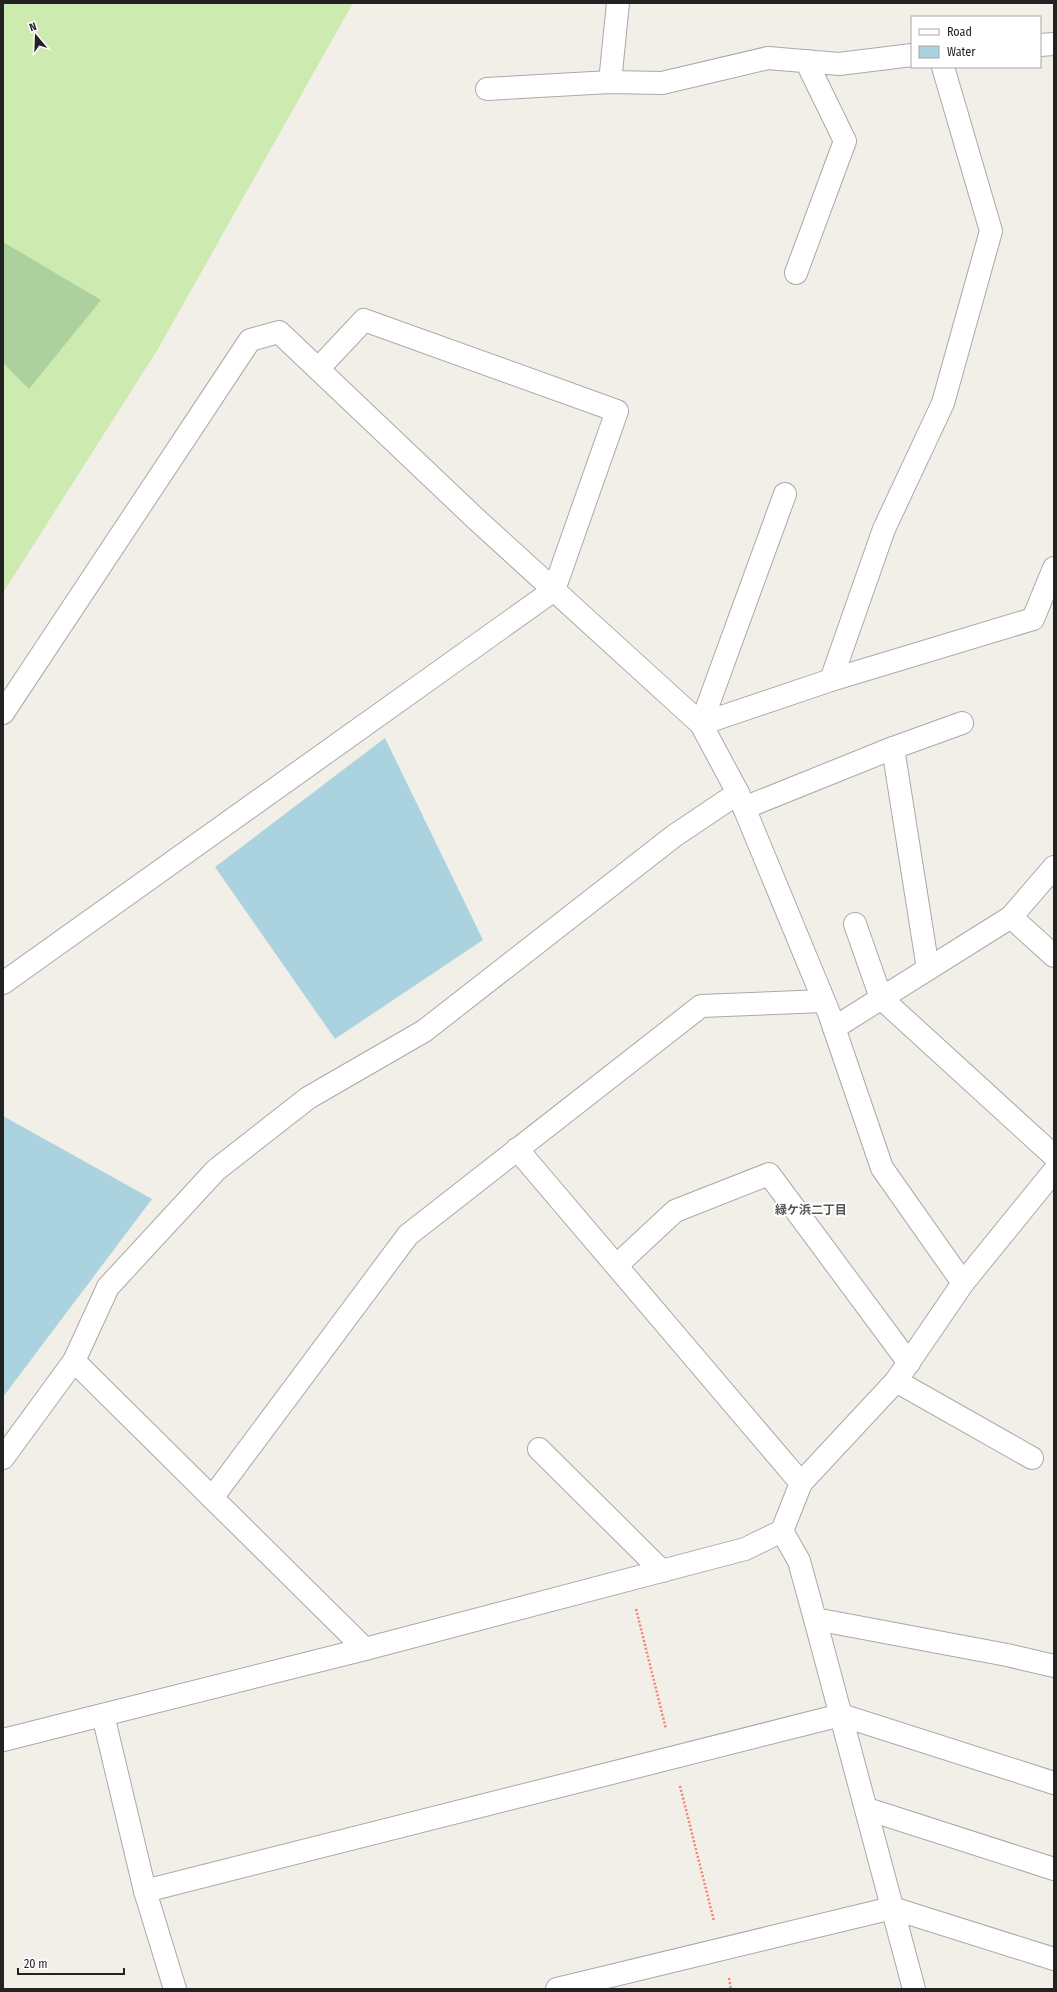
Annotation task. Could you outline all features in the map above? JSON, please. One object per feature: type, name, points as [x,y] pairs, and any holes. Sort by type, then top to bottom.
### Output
[{"type":"street","points":[[610,82],[618,3]]},
{"type":"street","points":[[1041,45],[1054,44]]},
{"type":"street","points":[[487,89],[610,82],[662,83],[768,58],[839,64],[911,55]]},
{"type":"street","points":[[796,272],[845,141],[806,61]]},
{"type":"street","points":[[831,680],[884,529],[943,403],[991,231],[943,68]]},
{"type":"street","points":[[3,983],[554,590],[618,411],[364,320],[318,369]]},
{"type":"street","points":[[3,713],[250,340],[279,332],[554,590],[701,724],[741,800],[823,1001],[834,1028],[882,1168],[963,1283]]},
{"type":"street","points":[[701,724],[785,494]]},
{"type":"street","points":[[701,724],[831,680],[1033,619],[1054,568]]},
{"type":"street","points":[[3,1458],[74,1362],[108,1287],[216,1170],[308,1098],[424,1031],[674,836],[741,800],[894,748],[962,723]]},
{"type":"street","points":[[894,748],[928,969]]},
{"type":"street","points":[[834,1028],[1011,917],[1054,867]]},
{"type":"street","points":[[1011,917],[1054,956]]},
{"type":"street","points":[[855,924],[881,998],[1054,1156]]},
{"type":"street","points":[[212,1498],[408,1235],[701,1006],[823,1001]]},
{"type":"street","points":[[517,1149],[801,1483]]},
{"type":"street","points":[[3,1740],[365,1649],[745,1549],[782,1531],[801,1483],[896,1381],[963,1283],[1054,1171]]},
{"type":"street","points":[[617,1266],[674,1211],[769,1174],[909,1363]]},
{"type":"street","points":[[74,1362],[365,1649]]},
{"type":"street","points":[[896,1381],[1032,1458]]},
{"type":"street","points":[[539,1449],[662,1571]]},
{"type":"street","points":[[782,1531],[799,1562],[867,1809],[914,1989]]},
{"type":"street","points":[[815,1618],[1008,1655],[1054,1666]]},
{"type":"street","points":[[103,1715],[146,1891],[175,1989]]},
{"type":"street","points":[[146,1891],[841,1715],[1054,1783]]},
{"type":"street","points":[[867,1809],[1054,1869]]},
{"type":"street","points":[[557,1989],[892,1908],[1054,1959]]},
{"type":"green space","points":[[3,3],[353,3],[158,349],[3,593]]},
{"type":"green space","points":[[3,242],[101,300],[29,389],[3,363]]},
{"type":"water","points":[[385,738],[483,940],[335,1039],[215,867]]},
{"type":"water","points":[[3,1116],[152,1199],[3,1397]]},
{"type":"district","name":"緑ケ浜二丁目","points":[[811,1210]]}]
